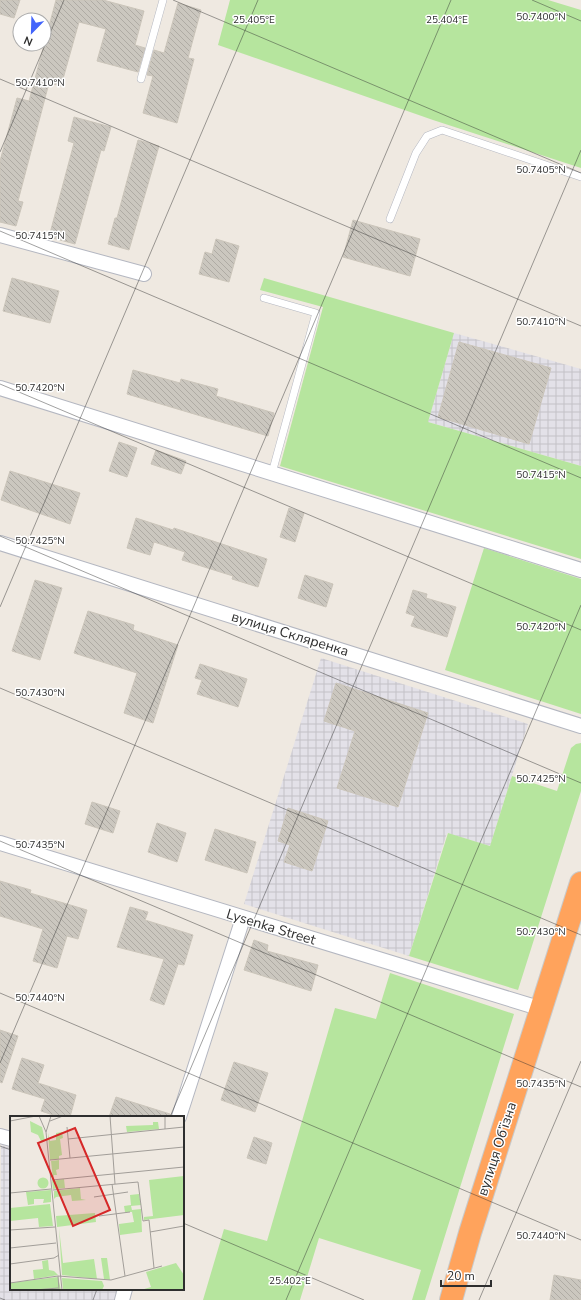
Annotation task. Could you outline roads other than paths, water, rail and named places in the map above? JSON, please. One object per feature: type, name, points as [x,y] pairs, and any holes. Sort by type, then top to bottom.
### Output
[{"type":"highway","name":"вулиця Об’їзна","points":[[451,1300],[470,1233],[581,883]]},
{"type":"street","points":[[0,235],[144,274]]},
{"type":"street","points":[[0,388],[581,570]]},
{"type":"street","name":"вулиця Скляренка","points":[[0,543],[581,726]]},
{"type":"street","name":"Lysenka Street","points":[[0,843],[542,1009]]},
{"type":"street","points":[[179,1116],[243,918]]},
{"type":"street","points":[[0,1136],[10,1139]]},
{"type":"street","points":[[122,1300],[125,1290]]},
{"type":"lane","points":[[141,79],[163,0]]},
{"type":"lane","points":[[390,219],[416,153],[427,136],[442,130],[581,177]]},
{"type":"lane","points":[[264,298],[316,313],[272,473]]}]
